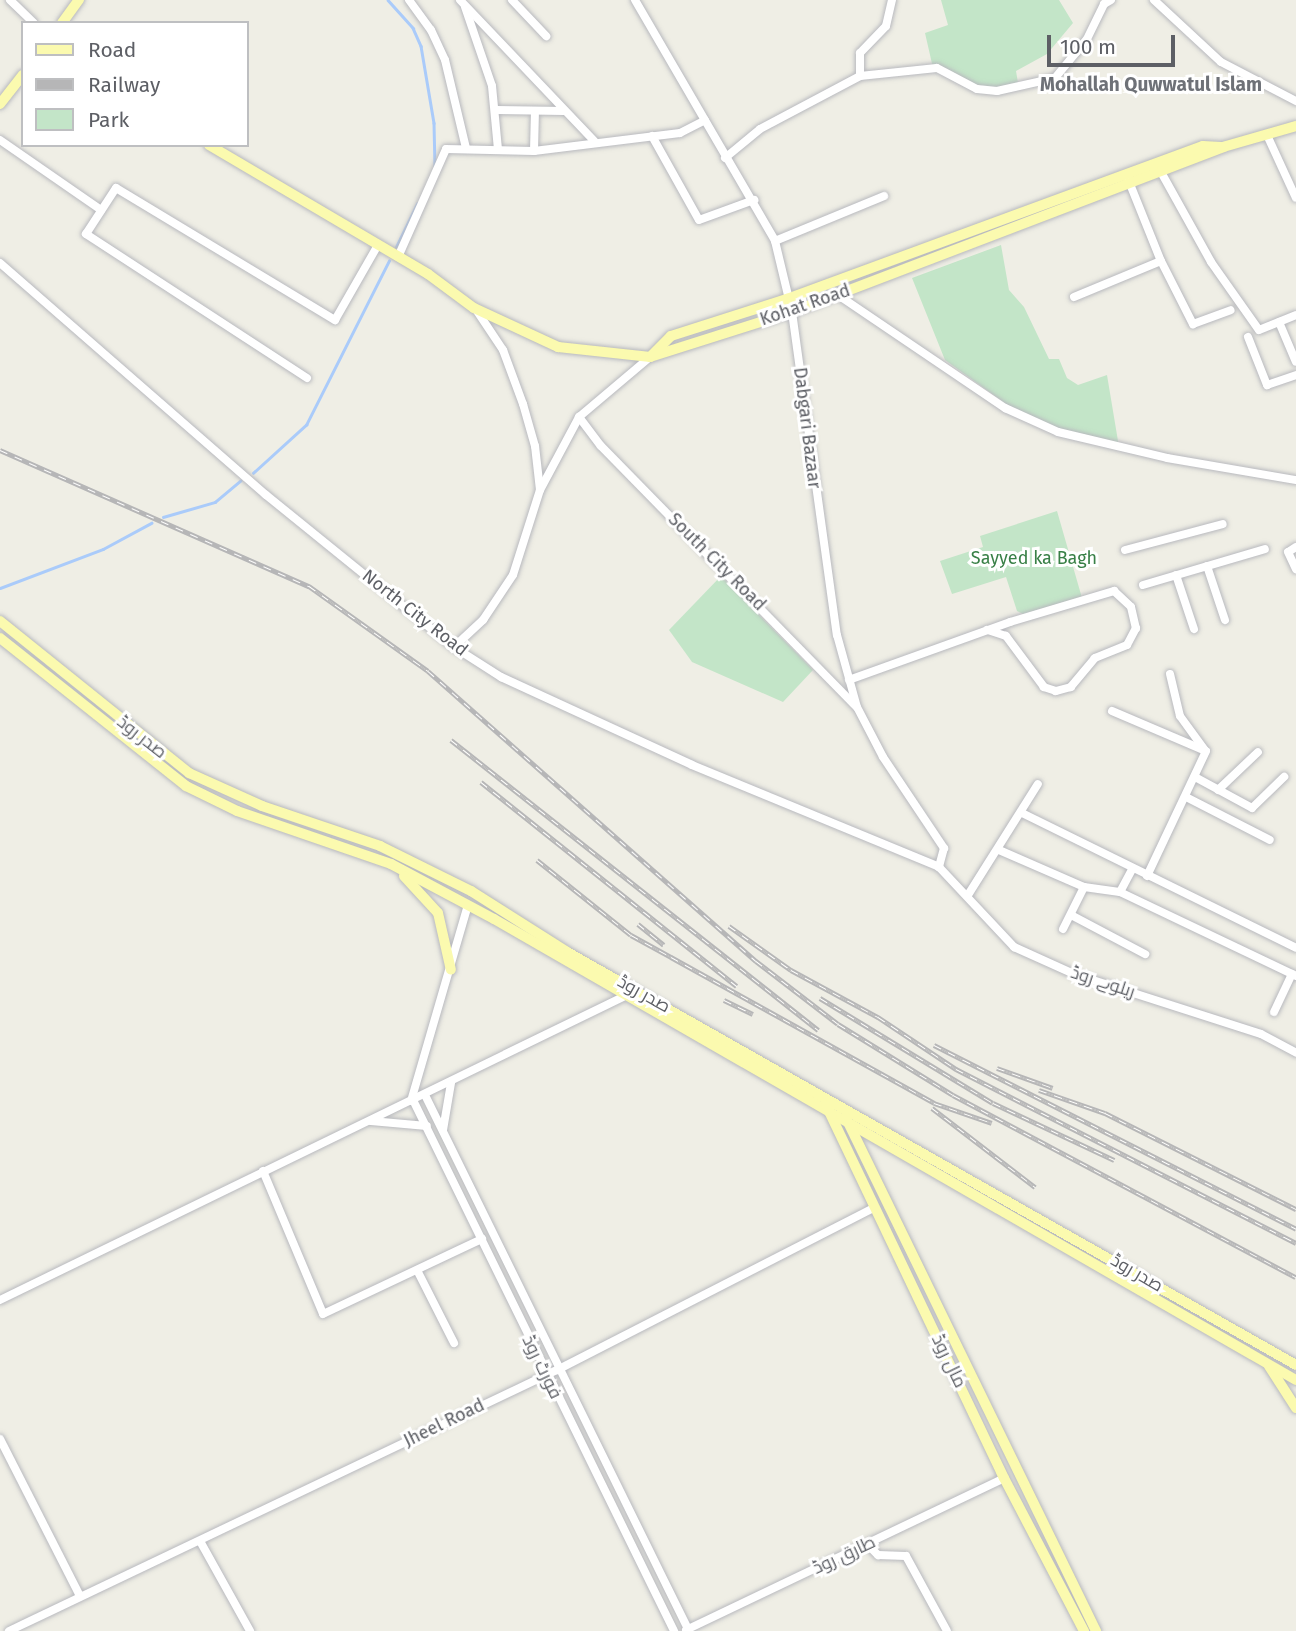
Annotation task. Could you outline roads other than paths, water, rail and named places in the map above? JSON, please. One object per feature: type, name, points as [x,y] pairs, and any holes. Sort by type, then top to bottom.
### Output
[{"type":"main road","points":[[63,21],[79,0]]},
{"type":"main road","points":[[0,104],[21,78]]},
{"type":"main road","name":"Kohat Road","points":[[650,357],[838,295],[1128,178],[1161,172],[1223,147],[1296,126]]},
{"type":"main road","points":[[212,147],[398,257],[474,308],[558,347],[650,357],[671,336],[787,299],[1128,178],[1203,146],[1223,147]]},
{"type":"main road","name":"صدر روڈ","points":[[0,621],[190,773],[262,806],[380,846],[471,891],[567,952],[817,1090]]},
{"type":"main road","name":"صدر روڈ","points":[[0,638],[186,786],[237,810],[391,864],[468,905],[623,997],[832,1104],[1296,1365]]},
{"type":"main road","points":[[391,864],[438,914],[451,970]]},
{"type":"main road","name":"مال روڈ","points":[[817,1090],[832,1104],[875,1207],[1004,1478],[1084,1631]]},
{"type":"main road","name":"صدر روڈ","points":[[832,1104],[845,1117],[1292,1378]]},
{"type":"main road","name":"مال روڈ","points":[[845,1117],[1016,1472],[1096,1631]]},
{"type":"main road","points":[[1274,1352],[1292,1378],[1296,1389]]},
{"type":"main road","points":[[1269,1366],[1296,1408]]},
{"type":"main road","points":[[1004,1478],[1016,1472]]},
{"type":"street","points":[[10,0],[32,21]]},
{"type":"street","points":[[409,0],[431,30],[444,60],[466,148]]},
{"type":"street","points":[[512,0],[546,36]]},
{"type":"street","name":"Dabgari Bazaar","points":[[635,0],[725,158],[754,200],[775,241],[792,312],[837,635],[857,707],[883,757],[944,848],[939,867]]},
{"type":"street","points":[[860,76],[860,53],[886,26],[892,0]]},
{"type":"street","points":[[725,158],[760,129],[860,76],[937,68],[977,89],[1035,85],[1061,73],[1087,39],[1104,4],[1111,0]]},
{"type":"street","points":[[1154,0],[1221,62],[1296,101]]},
{"type":"street","points":[[462,2],[497,110],[498,149]]},
{"type":"street","points":[[462,2],[595,142]]},
{"type":"street","points":[[497,110],[564,111]]},
{"type":"street","points":[[534,151],[535,111]]},
{"type":"street","points":[[398,257],[438,176],[444,152],[466,148],[534,151],[680,133],[705,120]]},
{"type":"street","points":[[1267,135],[1296,198]]},
{"type":"street","points":[[652,136],[699,220],[754,200]]},
{"type":"street","points":[[0,140],[101,210]]},
{"type":"street","points":[[1161,172],[1211,262],[1259,330],[1296,315]]},
{"type":"street","points":[[1128,178],[1161,261],[1194,326],[1231,310]]},
{"type":"street","points":[[307,378],[87,237],[101,210],[116,188],[335,320],[378,246]]},
{"type":"street","points":[[775,241],[884,196]]},
{"type":"street","points":[[1074,298],[1161,261]]},
{"type":"street","name":"North City Road","points":[[0,263],[266,495],[454,647],[501,677],[692,765],[939,867]]},
{"type":"street","points":[[838,295],[1005,408],[1058,432],[1167,458],[1296,480]]},
{"type":"street","points":[[474,308],[488,322],[523,404],[535,446],[540,490]]},
{"type":"street","points":[[1279,322],[1296,362]]},
{"type":"street","points":[[1248,337],[1267,385],[1296,374]]},
{"type":"street","name":"Kohat Road","points":[[454,647],[483,620],[513,575],[540,490],[579,417],[650,357]]},
{"type":"street","name":"South City Road","points":[[579,417],[601,446],[857,707]]},
{"type":"street","points":[[1125,550],[1223,524]]},
{"type":"street","points":[[1296,547],[1288,552],[1296,569]]},
{"type":"street","points":[[1143,585],[1265,549]]},
{"type":"street","points":[[1207,566],[1225,620]]},
{"type":"street","points":[[1177,575],[1194,629]]},
{"type":"street","points":[[849,680],[987,630],[1114,592],[1131,607],[1136,628],[1127,645],[1095,658],[1071,687],[1056,691],[1044,687],[1006,636],[987,630]]},
{"type":"street","points":[[1170,674],[1180,716],[1206,751]]},
{"type":"street","points":[[1112,711],[1206,751]]},
{"type":"street","points":[[1147,876],[1206,751]]},
{"type":"street","points":[[1218,790],[1258,752]]},
{"type":"street","points":[[1195,777],[1252,807],[1284,777]]},
{"type":"street","points":[[968,895],[999,850],[1038,784]]},
{"type":"street","points":[[1186,797],[1270,840]]},
{"type":"street","points":[[1022,813],[1296,948]]},
{"type":"street","points":[[999,850],[1084,887],[1120,892],[1294,975],[1274,1012]]},
{"type":"street","name":"ریلوے روڈ","points":[[939,867],[1014,947],[1074,974],[1261,1034],[1296,1053]]},
{"type":"street","points":[[1120,892],[1132,869]]},
{"type":"street","points":[[1063,929],[1084,887]]},
{"type":"street","points":[[412,1101],[468,905]]},
{"type":"street","points":[[1071,915],[1145,954]]},
{"type":"street","points":[[0,1300],[366,1121],[451,1083],[623,997]]},
{"type":"street","points":[[443,1133],[451,1083]]},
{"type":"street","name":"فورٹ روڈ","points":[[425,1095],[557,1370],[687,1630]]},
{"type":"street","name":"فورٹ روڈ","points":[[412,1101],[482,1239],[544,1375],[674,1631]]},
{"type":"street","points":[[366,1121],[427,1126]]},
{"type":"street","points":[[264,1171],[323,1314],[482,1239]]},
{"type":"street","name":"Jheel Road","points":[[9,1631],[557,1370],[875,1207]]},
{"type":"street","points":[[417,1270],[454,1343]]},
{"type":"street","points":[[0,1439],[80,1596]]},
{"type":"street","name":"طارق روڈ","points":[[687,1630],[1004,1478]]},
{"type":"street","points":[[200,1541],[250,1631]]},
{"type":"street","points":[[867,1544],[878,1555],[906,1556],[947,1631]]},
{"type":"waterway","points":[[388,0],[413,28],[421,46],[434,123],[435,166]]},
{"type":"waterway","points":[[396,247],[417,204]]},
{"type":"waterway","points":[[253,473],[306,425],[389,261]]},
{"type":"waterway","points":[[163,517],[215,502],[240,481]]},
{"type":"waterway","points":[[0,588],[103,549],[151,523]]},
{"type":"railway","points":[[0,450],[309,586],[428,671],[756,961],[838,1024],[953,1095],[1296,1277]]},
{"type":"railway","points":[[451,740],[818,1030]]},
{"type":"railway","points":[[481,782],[737,986]]},
{"type":"railway","points":[[537,860],[631,935],[934,1103],[992,1123]]},
{"type":"railway","points":[[638,924],[664,945]]},
{"type":"railway","points":[[729,926],[791,970],[878,1017],[956,1069],[1296,1243]]},
{"type":"railway","points":[[820,998],[993,1103],[1114,1160]]},
{"type":"railway","points":[[724,1000],[753,1014]]},
{"type":"railway","points":[[934,1045],[1296,1229]]},
{"type":"railway","points":[[997,1068],[1053,1088]]},
{"type":"railway","points":[[1039,1090],[1105,1113],[1296,1209]]},
{"type":"railway","points":[[932,1108],[1035,1187]]},
{"type":"district","name":"Mohallah Quwwatul Islam","points":[[1151,85]]},
{"type":"park label","name":"Sayyed ka Bagh","points":[[1034,558]]}]
